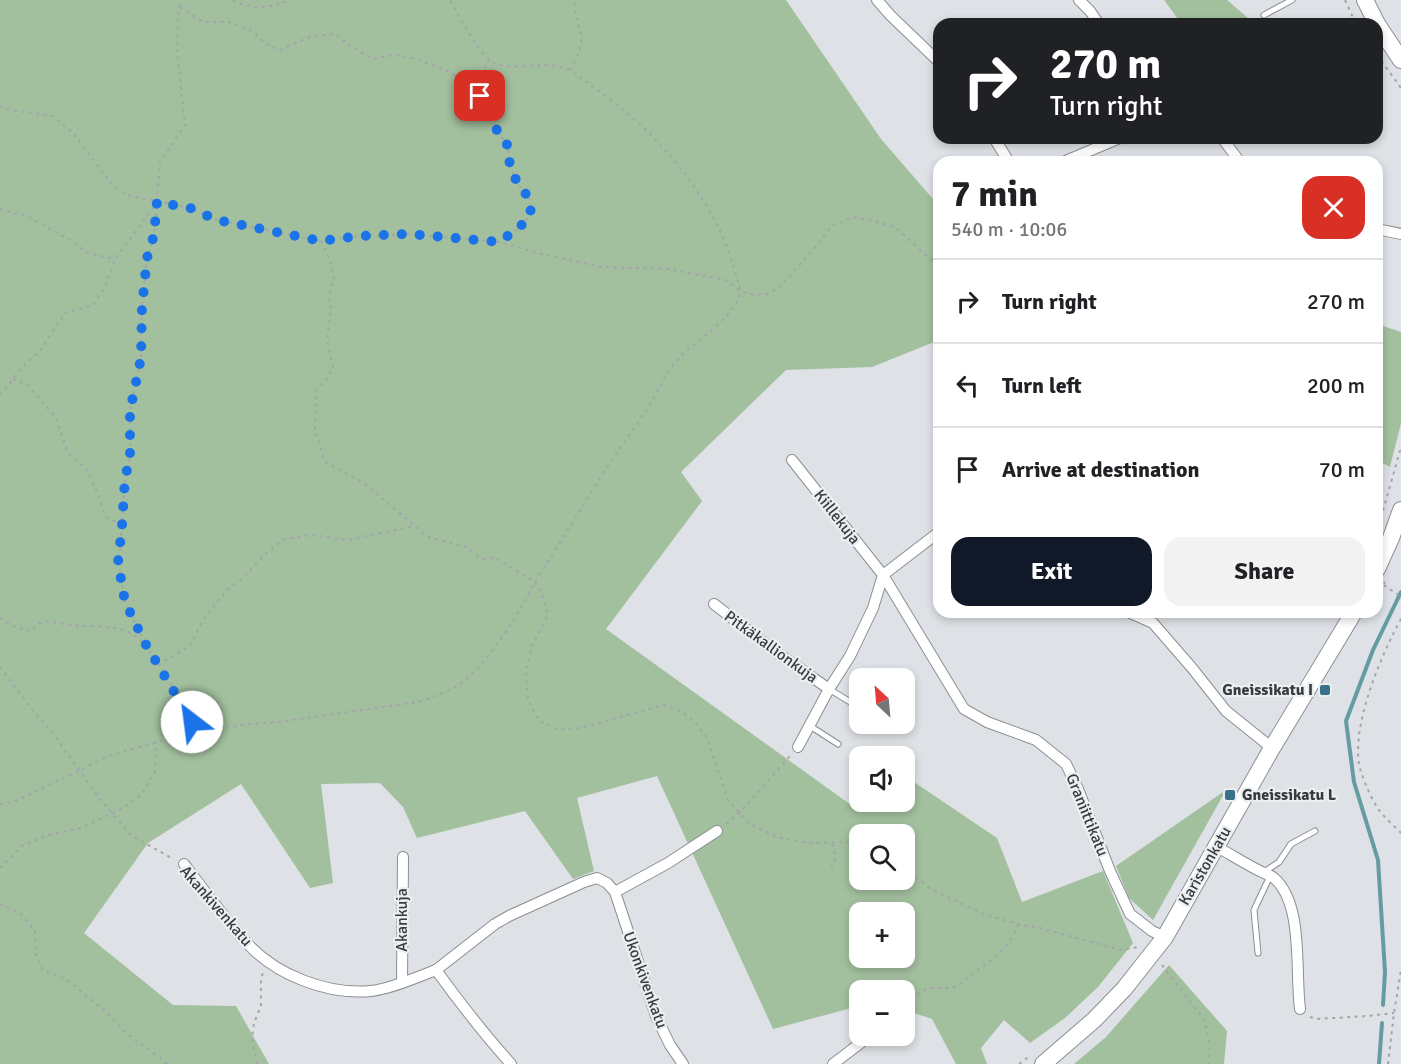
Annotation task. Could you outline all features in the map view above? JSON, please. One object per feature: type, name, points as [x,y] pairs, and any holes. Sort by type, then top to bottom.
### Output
[{"type":"street","points":[[877,0],[933,56]]},
{"type":"street","points":[[1079,0],[1095,18]]},
{"type":"street","points":[[1365,0],[1374,18]]},
{"type":"street","points":[[1383,33],[1401,60]]},
{"type":"street","points":[[1077,156],[1106,144]]},
{"type":"street","points":[[1383,230],[1401,234]]},
{"type":"street","name":"Kiillekuja","points":[[792,460],[883,575]]},
{"type":"street","points":[[1383,569],[1401,510]]},
{"type":"street","points":[[798,747],[829,689],[850,656],[873,608],[883,575],[933,537]]},
{"type":"street","name":"Graniittikatu","points":[[883,575],[964,709],[987,722],[1036,740],[1066,764],[1130,914],[1152,931],[1165,937]]},
{"type":"street","name":"Pitkäkallionkuja","points":[[714,604],[829,689]]},
{"type":"street","points":[[1142,618],[1153,623],[1226,711],[1272,748]]},
{"type":"street","name":"Karistonkatu","points":[[1040,1057],[1094,1020],[1124,989],[1165,937],[1272,748],[1350,618]]},
{"type":"street","points":[[511,1064],[462,1007],[436,970],[502,920],[597,878],[607,883],[615,892],[668,863],[717,831]]},
{"type":"street","points":[[1217,847],[1266,874],[1283,888],[1295,930],[1300,1008]]},
{"type":"street","name":"Akankuja","points":[[402,983],[403,857]]},
{"type":"street","name":"Akankivenkatu","points":[[184,864],[248,945],[277,969],[308,983],[340,990],[372,991],[436,970]]},
{"type":"street","name":"Ukonkivenkatu","points":[[615,892],[656,1016],[670,1045],[683,1064]]},
{"type":"street","points":[[833,1064],[857,1046]]},
{"type":"lane","points":[[1264,15],[1292,0]]},
{"type":"lane","points":[[829,689],[849,701]]},
{"type":"lane","points":[[810,726],[838,744]]},
{"type":"lane","points":[[1258,953],[1254,910],[1266,874],[1280,862],[1291,844],[1315,831]]},
{"type":"path","points":[[181,0],[177,51],[185,125],[160,162],[154,235],[147,258],[143,297],[141,358],[130,411],[130,458],[125,478],[118,562],[125,602],[145,643],[198,733]]},
{"type":"path","points":[[233,0],[244,6],[259,7],[274,6],[290,0]]},
{"type":"path","points":[[0,804],[16,801],[109,756],[156,742],[248,724],[418,702],[441,695],[463,682],[480,665],[527,598],[601,477],[679,357],[708,334],[734,307],[740,291],[727,244],[693,185],[666,151],[619,107],[570,70],[554,65],[508,67],[490,60],[477,44],[450,0]]},
{"type":"path","points":[[570,70],[578,56],[582,42],[573,0]]},
{"type":"path","points":[[1345,0],[1353,18]]},
{"type":"path","points":[[180,8],[203,22],[229,22],[252,31],[266,44],[280,50],[312,36],[336,34],[347,44],[372,59],[393,55],[410,57],[446,70],[471,86],[480,96],[494,119],[497,131],[508,146],[510,167],[518,184],[529,198],[531,214],[519,228],[499,242]]},
{"type":"path","points":[[471,86],[490,60]]},
{"type":"path","points":[[1383,63],[1401,88]]},
{"type":"path","points":[[0,106],[4,109],[53,116],[73,133],[113,186],[127,195],[190,208],[217,220],[321,241],[359,236],[410,234],[499,242],[602,267],[668,269],[726,280],[740,291],[754,295],[768,294],[781,286],[832,226],[852,218],[878,222],[896,228],[933,262]]},
{"type":"path","points":[[0,395],[25,364],[40,351],[65,312],[93,305],[105,287],[115,259],[157,202]]},
{"type":"path","points":[[0,209],[25,215],[67,238],[88,253],[115,259]]},
{"type":"path","points":[[321,241],[334,277],[329,297],[331,309],[327,340],[333,367],[327,379],[316,391],[315,430],[325,462],[364,483],[428,537],[466,548],[482,559],[494,557],[535,582],[547,609],[546,619],[532,646],[526,672],[528,700],[539,721],[558,729],[580,728],[664,705],[680,711],[694,721],[707,738],[728,800],[748,823],[777,837],[808,843],[849,842]]},
{"type":"path","points":[[13,379],[27,385],[56,418],[68,453],[86,469],[105,516],[122,526]]},
{"type":"path","points":[[1383,509],[1401,447]]},
{"type":"path","points":[[158,665],[190,646],[203,620],[226,591],[242,579],[284,538],[312,535],[347,540],[415,525]]},
{"type":"path","points":[[1383,579],[1401,597]]},
{"type":"path","points":[[0,618],[22,630],[32,631],[42,622],[114,628],[134,634],[145,643]]},
{"type":"path","points":[[1401,619],[1385,650],[1368,696],[1358,747],[1360,771],[1379,810],[1401,833]]},
{"type":"path","name":"Akankivenkatu","points":[[0,667],[131,836],[184,864]]},
{"type":"path","points":[[0,868],[23,845],[49,835],[81,828],[123,808],[141,795],[155,772],[156,742]]},
{"type":"path","points":[[717,831],[739,813],[798,747]]},
{"type":"path","points":[[831,868],[836,858],[832,843]]},
{"type":"path","points":[[915,877],[931,889],[983,914],[1122,950],[1139,947],[1132,956]]},
{"type":"path","points":[[0,904],[20,913],[35,931],[36,956],[43,970],[67,980],[105,1011],[127,1034],[166,1064]]},
{"type":"path","points":[[915,996],[928,988],[952,988],[960,984],[1007,945],[1014,936],[1018,924]]},
{"type":"path","points":[[257,1064],[252,1038],[254,1023],[261,1006],[261,978],[267,960]]},
{"type":"path","points":[[1161,963],[1204,1022],[1210,1049],[1208,1064]]},
{"type":"path","points":[[1388,1064],[1401,970]]},
{"type":"path","points":[[1300,1008],[1307,1017],[1317,1019],[1394,1012]]},
{"type":"path","points":[[1019,1064],[1040,1057]]},
{"type":"green space","points":[[0,0],[786,0],[881,139],[933,199],[933,342],[872,367],[786,370],[681,472],[702,501],[606,629],[849,804],[849,812],[915,812],[915,783],[997,838],[1022,902],[1103,871],[1133,943],[1098,987],[1065,1018],[1030,1043],[1004,1020],[981,1048],[987,1064],[956,1064],[932,1019],[915,1013],[915,980],[849,980],[849,1009],[773,1029],[657,776],[577,798],[594,871],[573,879],[525,811],[417,838],[403,807],[380,783],[321,784],[333,883],[310,888],[241,784],[148,843],[84,933],[173,1005],[236,1006],[269,1064],[0,1064]]},
{"type":"green space","points":[[1164,0],[1227,0],[1248,18],[1177,18]]},
{"type":"green space","points":[[1383,326],[1401,332],[1401,423],[1390,467],[1383,463]]},
{"type":"green space","points":[[1226,790],[1153,920],[1129,898],[1116,866]]},
{"type":"green space","points":[[1169,965],[1227,1031],[1224,1064],[1074,1064],[1106,1037]]},
{"type":"waterway","points":[[1383,1005],[1385,972],[1378,860],[1354,782],[1346,721],[1373,650],[1401,592]]},
{"type":"waterway","points":[[1379,1064],[1382,1023]]},
{"type":"place","name":"Gneissikatu I","points":[[1325,690]]},
{"type":"place","name":"Gneissikatu L","points":[[1230,795]]},
{"type":"route","points":[[192,722],[145,643],[125,602],[118,562],[125,478],[130,458],[130,411],[141,358],[142,307],[147,258],[154,235],[157,202],[190,208],[217,220],[321,241],[359,236],[410,234],[499,242],[519,228],[531,214],[529,198],[518,184],[510,167],[508,146],[497,131],[494,119],[480,96]]}]
